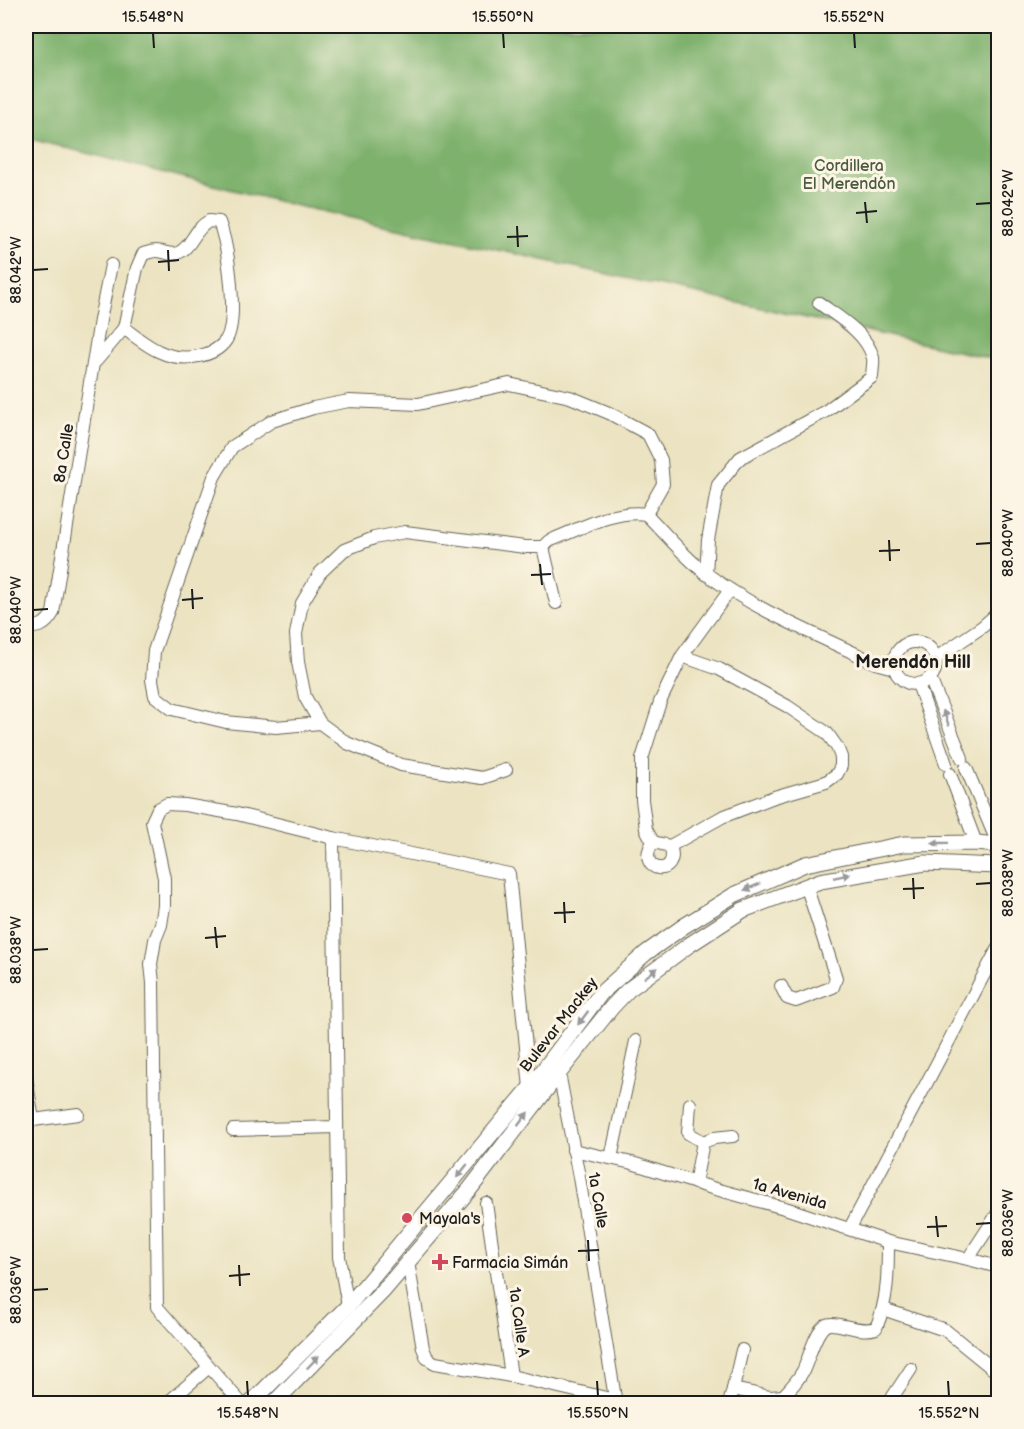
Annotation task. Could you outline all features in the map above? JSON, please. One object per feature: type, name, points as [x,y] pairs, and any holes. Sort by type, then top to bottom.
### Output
[{"type":"main road","points":[[976,843],[994,863]]},
{"type":"main road","name":"Bulevar Mackey","points":[[250,1404],[348,1306],[530,1088],[602,993],[646,953],[734,895],[805,864],[904,844],[999,844]]},
{"type":"main road","name":"Bulevar Mackey","points":[[273,1404],[384,1290],[408,1262],[470,1189],[559,1073],[627,990],[689,945],[743,910],[806,885],[858,873],[925,863],[994,863]]},
{"type":"street","points":[[95,362],[124,328],[137,268],[143,254],[155,250],[170,255],[180,252],[189,243],[198,227],[209,221],[219,222],[223,233],[232,290],[231,316],[226,339],[210,354],[187,359],[168,356],[152,349],[124,328]]},
{"type":"street","name":"8a Calle","points":[[26,627],[46,624],[53,613],[100,320],[111,265]]},
{"type":"street","points":[[706,574],[708,540],[718,485],[740,458],[826,411],[872,377],[873,358],[865,343],[846,322],[819,303]]},
{"type":"street","points":[[320,723],[276,727],[226,722],[172,709],[155,696],[152,680],[154,651],[214,477],[232,447],[272,420],[313,408],[350,401],[418,404],[509,384],[570,398],[609,412],[648,434],[661,460],[663,484],[646,514]]},
{"type":"street","points":[[506,770],[482,778],[401,765],[347,743],[320,723],[305,697],[298,662],[296,634],[302,603],[321,573],[344,550],[374,538],[405,532],[525,547],[543,547],[549,542],[601,519],[636,513],[646,514],[706,574],[730,590],[762,609],[875,663],[894,668]]},
{"type":"street","points":[[543,547],[556,603]]},
{"type":"street","points":[[682,656],[719,669],[787,706],[827,734],[841,757],[841,766],[837,774],[826,782],[774,797],[722,817],[670,846],[653,842],[646,829],[642,800],[642,759],[660,702],[682,656],[730,590]]},
{"type":"street","points":[[936,658],[999,613]]},
{"type":"street","points":[[916,641],[929,646],[936,658],[934,672],[930,678],[918,684],[904,682],[894,668],[894,657],[909,642],[916,641]]},
{"type":"street","points":[[930,678],[999,844]]},
{"type":"street","points":[[918,684],[976,843]]},
{"type":"street","points":[[242,1404],[157,1307],[151,964],[164,906],[164,878],[152,822],[158,810],[167,804],[237,814],[333,838],[509,874],[530,1088]]},
{"type":"street","points":[[333,838],[339,1257],[348,1306]]},
{"type":"street","points":[[653,842],[648,850],[647,858],[651,865],[658,868],[666,867],[672,862],[673,854],[670,846]]},
{"type":"street","points":[[781,986],[787,998],[796,1001],[833,987],[836,978],[806,885]]},
{"type":"street","points":[[850,1228],[999,948]]},
{"type":"street","points":[[611,1158],[636,1041]]},
{"type":"street","name":"1a Calle","points":[[559,1073],[616,1402]]},
{"type":"street","points":[[26,1077],[29,1121],[78,1114]]},
{"type":"street","points":[[690,1104],[688,1133],[704,1142]]},
{"type":"street","points":[[233,1130],[337,1126]]},
{"type":"street","points":[[704,1142],[714,1138],[733,1136]]},
{"type":"street","points":[[695,1183],[704,1142]]},
{"type":"street","name":"1a Avenida","points":[[573,1150],[611,1158],[850,1228],[888,1242],[999,1267]]},
{"type":"street","name":"1a Calle A","points":[[486,1203],[512,1376]]},
{"type":"street","points":[[968,1259],[999,1213]]},
{"type":"street","points":[[733,1389],[770,1397],[783,1396],[794,1386],[820,1332],[827,1325],[835,1324],[860,1331],[876,1328],[883,1309],[888,1271],[888,1242]]},
{"type":"street","points":[[408,1262],[423,1348],[427,1358],[435,1362],[512,1376],[616,1402]]},
{"type":"street","points":[[883,1309],[945,1330],[999,1373]]},
{"type":"street","points":[[729,1404],[742,1350]]},
{"type":"street","points":[[166,1404],[209,1367]]},
{"type":"street","points":[[893,1402],[911,1369]]},
{"type":"green space","name":"Cordillera El Merendón","points":[[26,26],[998,26],[998,360],[293,205],[26,138]]},
{"type":"place","name":"Mayala's","points":[[407,1218]]},
{"type":"place","name":"Farmacia Simán","points":[[440,1262]]},
{"type":"district","name":"Merendón Hill","points":[[913,662]]}]
